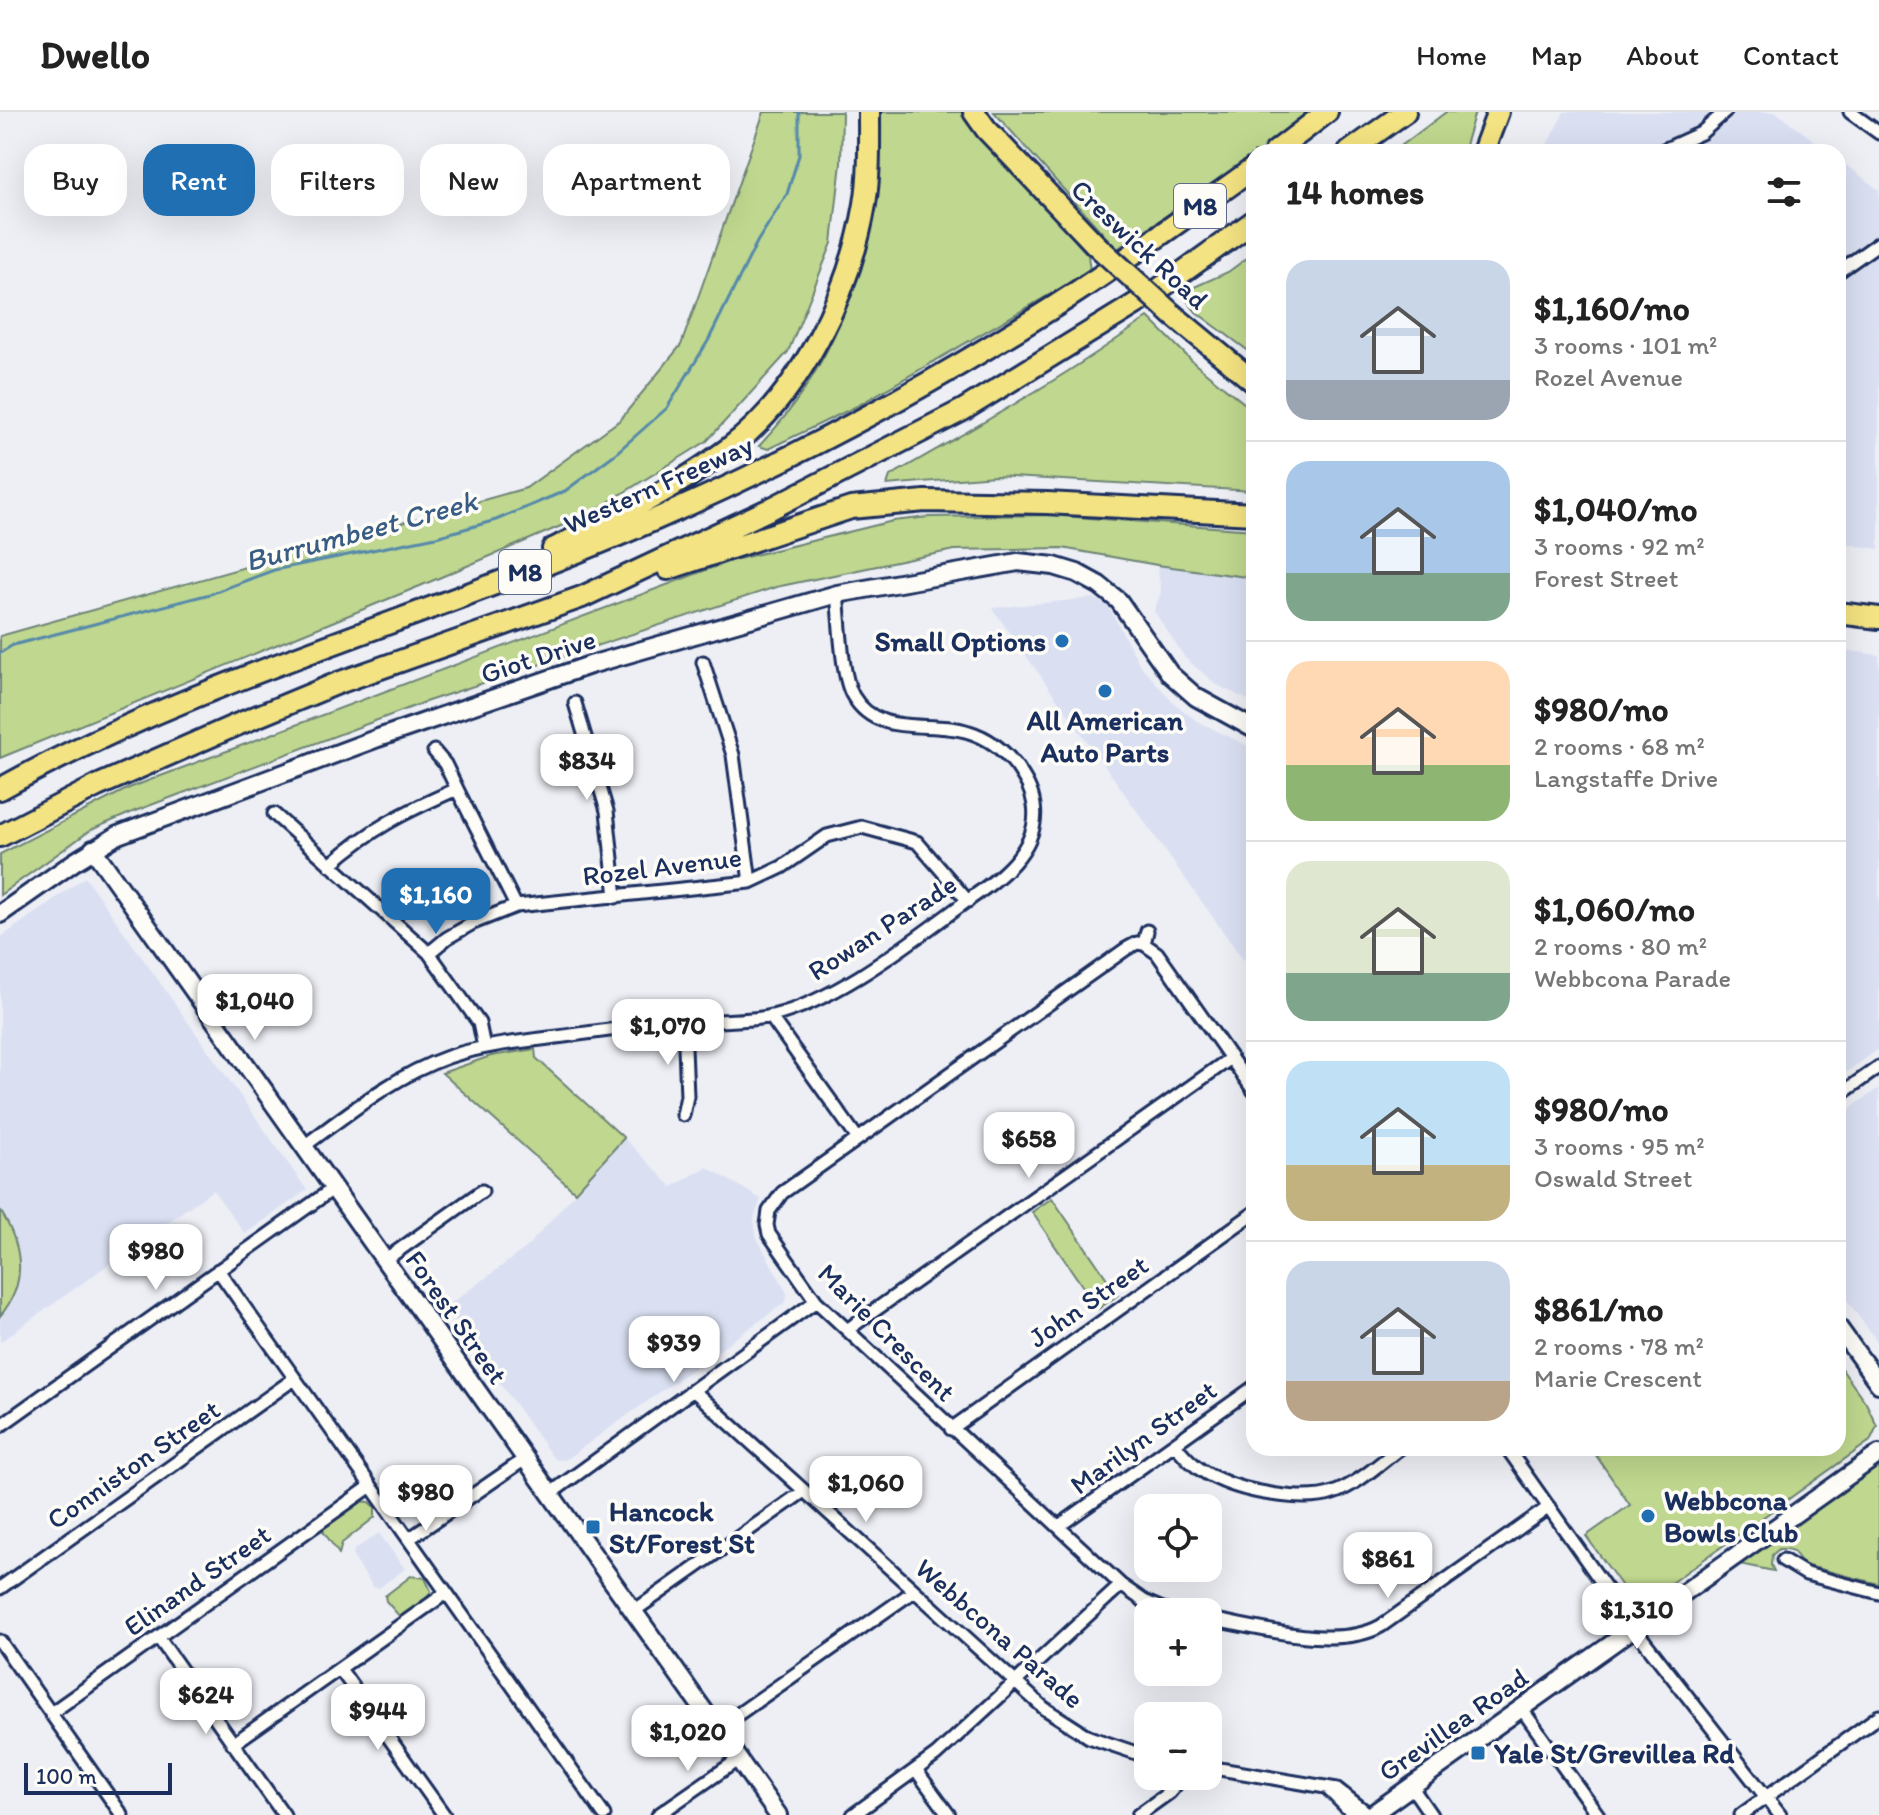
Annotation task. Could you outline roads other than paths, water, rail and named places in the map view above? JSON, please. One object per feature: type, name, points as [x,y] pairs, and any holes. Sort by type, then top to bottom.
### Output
[{"type":"highway","points":[[464,595],[681,482],[730,448],[773,408],[809,358],[834,307],[851,255],[865,203],[869,112]]},
{"type":"highway","name":"Creswick Road","points":[[974,112],[986,129],[1095,244],[1246,375]]},
{"type":"highway","name":"Creswick Road","points":[[987,112],[1028,174]]},
{"type":"highway","points":[[1285,144],[1327,112]]},
{"type":"highway","points":[[1360,144],[1405,112]]},
{"type":"highway","points":[[1486,144],[1498,112]]},
{"type":"highway","name":"Western Freeway","points":[[0,789],[199,694],[587,548],[709,495],[862,418],[1033,320],[1246,174]]},
{"type":"highway","name":"M8","points":[[0,836],[97,786],[247,720],[338,683],[582,597],[770,509],[963,410],[1155,292],[1246,227]]},
{"type":"highway","points":[[582,597],[851,508],[925,501],[1001,502],[1246,514]]},
{"type":"highway","points":[[1846,614],[1879,618]]},
{"type":"street","points":[[1677,144],[1701,133],[1725,112]]},
{"type":"street","points":[[1850,112],[1879,133]]},
{"type":"street","points":[[1846,266],[1879,243]]},
{"type":"street","name":"Giot Drive","points":[[0,914],[118,835],[378,738],[560,675],[837,594],[1018,562],[1054,566],[1077,573],[1119,601],[1170,674],[1196,697],[1246,725]]},
{"type":"street","name":"Rowan Parade","points":[[304,1146],[373,1096],[447,1057],[484,1047],[684,1022],[770,1016],[806,1004],[866,972],[994,882],[1014,863],[1026,845],[1033,825],[1034,807],[1027,781],[997,745],[968,731],[893,724],[871,716],[852,695],[845,666],[837,594]]},
{"type":"street","points":[[703,662],[733,755],[750,882]]},
{"type":"street","points":[[575,703],[607,811],[616,897]]},
{"type":"street","points":[[434,751],[445,764],[516,906]]},
{"type":"street","points":[[330,865],[358,840],[399,815],[457,789]]},
{"type":"street","points":[[274,814],[429,953],[479,1023],[484,1047]]},
{"type":"street","name":"Rozel Avenue","points":[[429,953],[473,923],[516,906],[750,882],[782,867],[827,836],[862,827],[917,842],[968,901]]},
{"type":"street","name":"Forest Street","points":[[93,849],[778,1815]]},
{"type":"street","points":[[1147,931],[1144,944],[1157,953],[1246,1080]]},
{"type":"street","name":"Marie Crescent","points":[[1140,1598],[1121,1585],[816,1301],[770,1237],[767,1225],[768,1214],[779,1196],[1126,949],[1134,944],[1144,944]]},
{"type":"street","points":[[770,1016],[858,1139]]},
{"type":"street","points":[[683,1115],[687,1096],[684,1022]]},
{"type":"street","points":[[847,1330],[1231,1058]]},
{"type":"street","points":[[1846,1090],[1879,1067]]},
{"type":"street","points":[[0,1426],[334,1188]]},
{"type":"street","points":[[385,1260],[482,1191]]},
{"type":"street","name":"John Street","points":[[951,1429],[1246,1219]]},
{"type":"street","points":[[218,1270],[604,1815]]},
{"type":"street","points":[[551,1493],[816,1301]]},
{"type":"street","points":[[1846,1338],[1879,1384]]},
{"type":"street","name":"Conniston Street","points":[[0,1588],[294,1379]]},
{"type":"street","name":"Webbcona Parade","points":[[694,1391],[1044,1708],[1078,1731],[1134,1753]]},
{"type":"street","name":"Marilyn Street","points":[[1059,1526],[1246,1393]]},
{"type":"street","points":[[1175,1444],[1185,1458],[1217,1479],[1306,1498],[1337,1492],[1389,1456]]},
{"type":"street","name":"Grevillea Road","points":[[1370,1815],[1879,1454]]},
{"type":"street","points":[[1513,1456],[1634,1628],[1780,1815]]},
{"type":"street","points":[[409,1539],[525,1459]]},
{"type":"street","name":"Elinand Street","points":[[51,1713],[371,1486]]},
{"type":"street","points":[[634,1611],[804,1491]]},
{"type":"street","points":[[1222,1621],[1322,1637],[1361,1636],[1381,1626],[1549,1507]]},
{"type":"street","points":[[1783,1560],[1806,1574],[1879,1593]]},
{"type":"street","points":[[853,1815],[916,1770],[1121,1585]]},
{"type":"street","points":[[717,1729],[914,1591]]},
{"type":"street","points":[[233,1744],[446,1593]]},
{"type":"street","points":[[158,1637],[284,1815]]},
{"type":"street","points":[[0,1641],[122,1815]]},
{"type":"street","points":[[340,1669],[444,1815]]},
{"type":"street","points":[[1521,1708],[1598,1815]]},
{"type":"street","points":[[1741,1815],[1879,1716]]},
{"type":"street","points":[[658,1815],[739,1759]]},
{"type":"street","points":[[1222,1769],[1342,1791],[1370,1815]]},
{"type":"street","points":[[916,1770],[949,1815]]},
{"type":"street","points":[[1411,1786],[1431,1815]]},
{"type":"street","points":[[1324,1787],[1354,1815]]},
{"type":"street","points":[[1138,1815],[1172,1790]]},
{"type":"waterway","name":"Burrumbeet Creek","points":[[0,653],[13,645],[210,594],[274,570],[436,537],[496,520],[565,491],[615,454],[667,408],[708,341],[757,242],[787,194],[799,155],[799,112]]},
{"type":"place","name":"Small Options","points":[[1062,641]]},
{"type":"place","name":"All American Auto Parts","points":[[1105,691]]},
{"type":"place","name":"Webbcona Bowls Club","points":[[1648,1516]]},
{"type":"place","name":"Hancock St/Forest St","points":[[593,1527]]},
{"type":"place","name":"Yale St/Grevillea Rd","points":[[1478,1753]]}]
